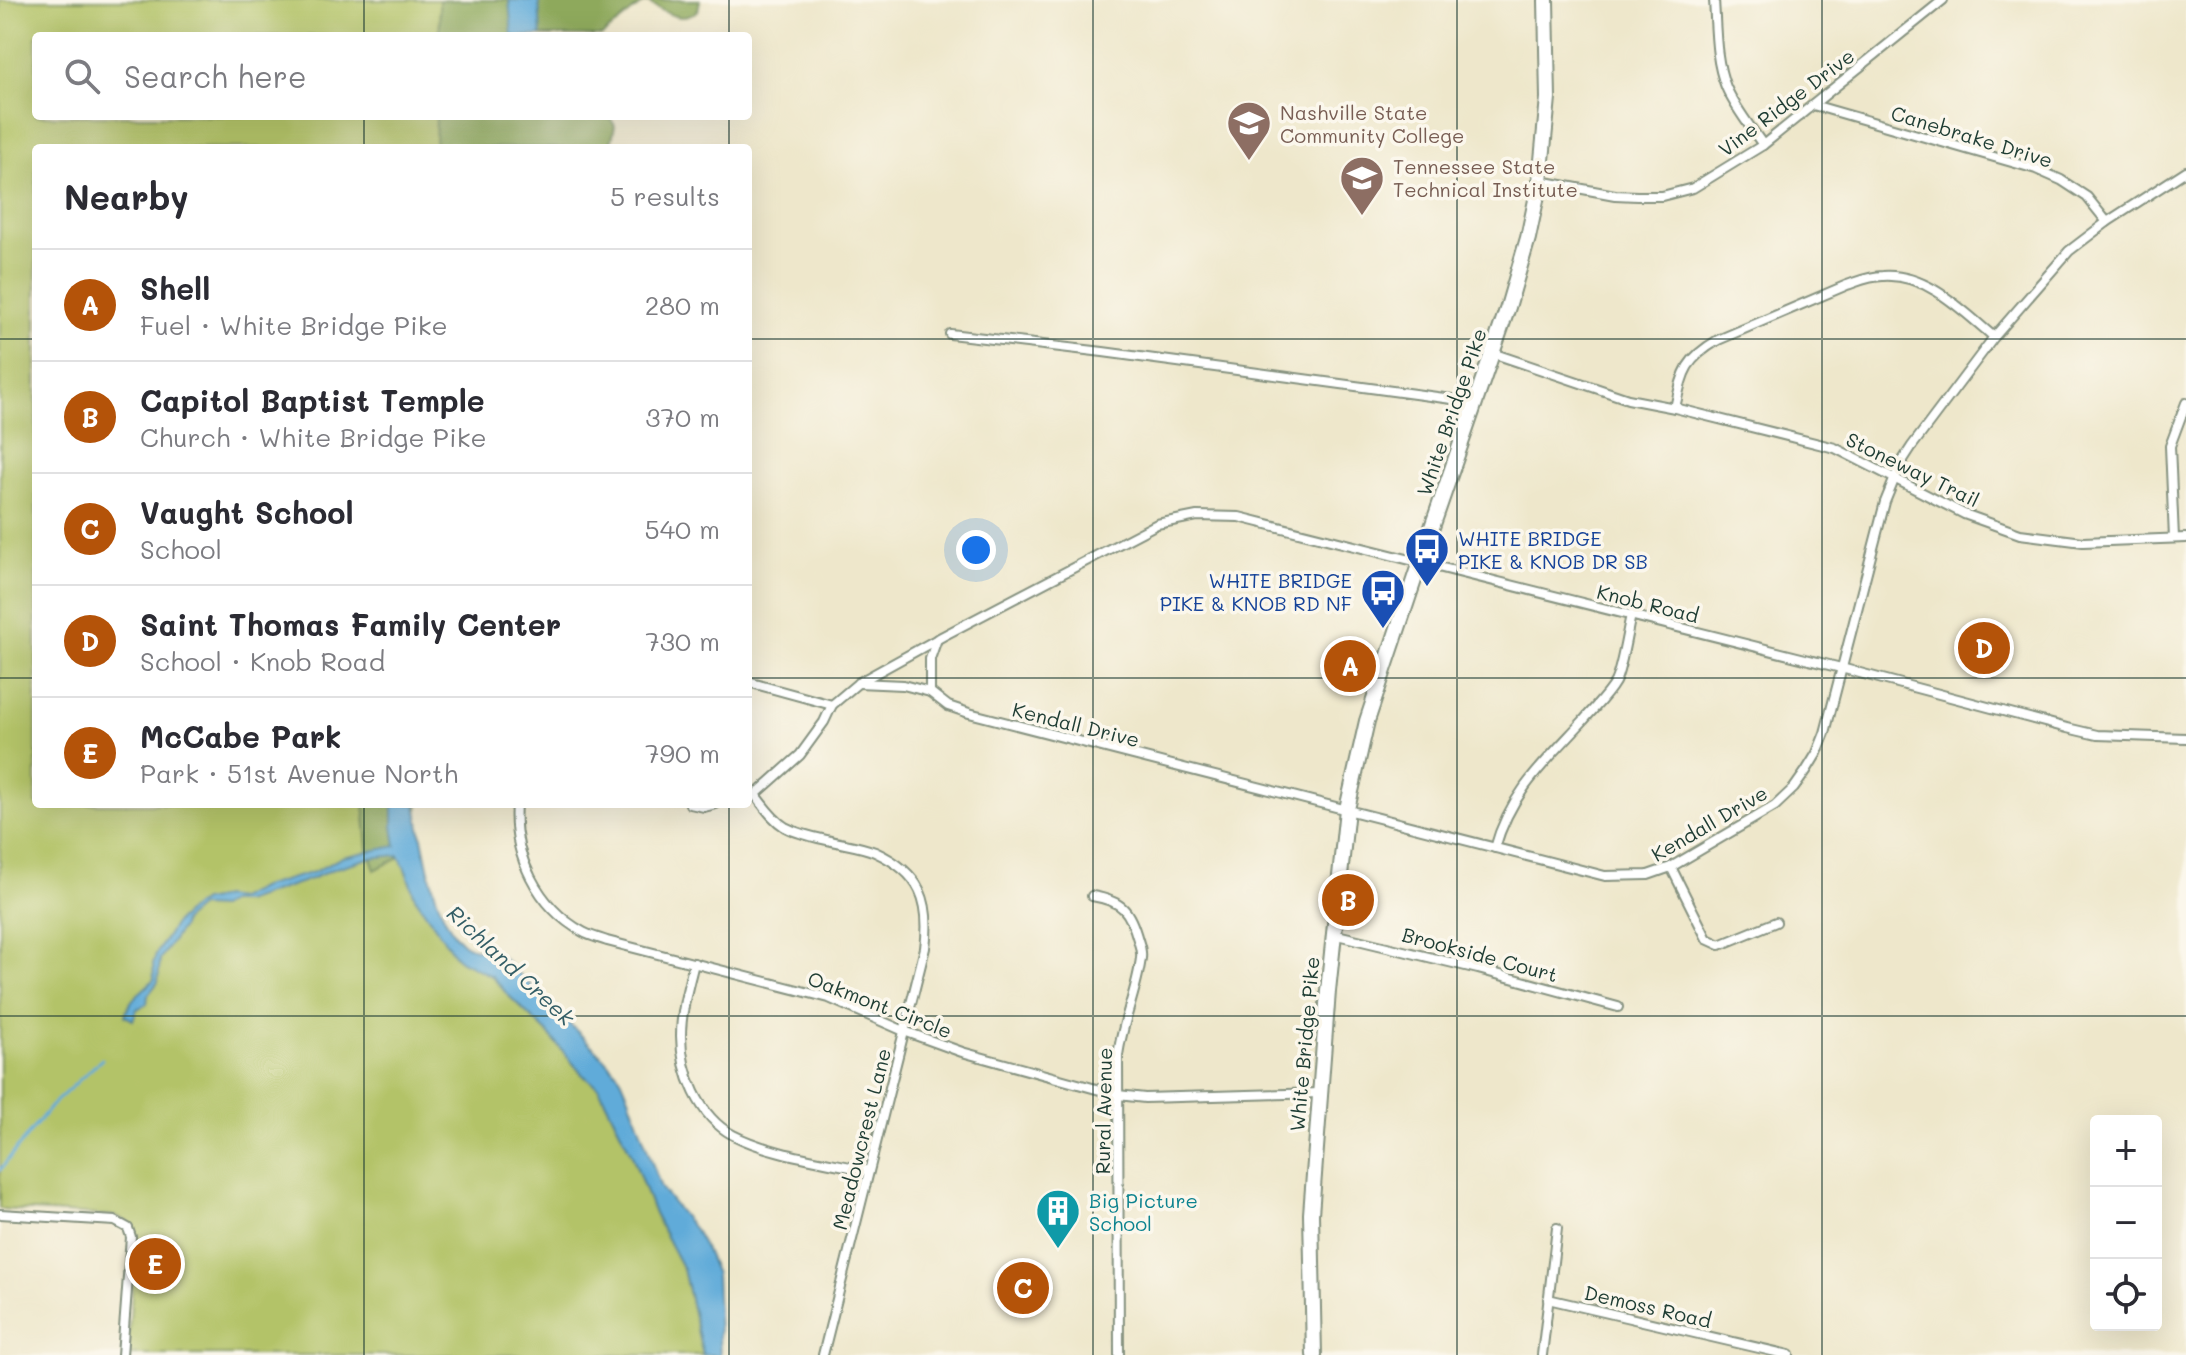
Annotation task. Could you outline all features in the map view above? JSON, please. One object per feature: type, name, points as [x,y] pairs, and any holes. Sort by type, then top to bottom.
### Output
[{"type":"main road","name":"White Bridge Pike","points":[[1314,1355],[1311,1214],[1333,934],[1347,809],[1367,721],[1508,307],[1528,238],[1540,181],[1548,98],[1546,0]]},
{"type":"street","points":[[1714,0],[1718,55],[1725,85],[1763,145]]},
{"type":"street","name":"Vine Ridge Drive","points":[[1540,181],[1615,195],[1662,196],[1693,188],[1763,145],[1943,0]]},
{"type":"street","name":"Canebrake Drive","points":[[1813,105],[2036,169],[2087,197],[2107,222]]},
{"type":"street","name":"Kendall Drive","points":[[858,683],[903,685],[930,692],[948,706],[969,713],[1605,876],[1648,875],[1671,867],[1775,806],[1794,788],[1817,753],[1825,733],[1885,502],[1912,446],[1994,337],[2069,251],[2107,222],[2186,171]]},
{"type":"street","points":[[1675,408],[1688,363],[1702,350],[1718,340],[1868,278],[1885,275],[1922,283],[1942,295],[1994,337]]},
{"type":"street","points":[[950,334],[1092,350],[1474,402]]},
{"type":"street","name":"Stoneway Trail","points":[[1492,353],[1628,399],[1835,448],[1964,514],[2020,534],[2083,542],[2186,538]]},
{"type":"street","points":[[2174,538],[2170,446],[2186,403]]},
{"type":"street","name":"Knob Road","points":[[752,796],[800,755],[824,722],[832,705],[858,683],[1157,524],[1197,516],[1239,517],[2097,735],[2186,738]]},
{"type":"street","points":[[1495,848],[1512,803],[1615,681],[1631,615]]},
{"type":"street","points":[[930,692],[930,659],[937,639]]},
{"type":"street","points":[[752,683],[832,705]]},
{"type":"street","name":"Meadowcrest Lane","points":[[752,796],[787,828],[874,852],[909,872],[925,902],[928,924],[925,948],[823,1355]]},
{"type":"street","name":"Oakmont Circle","points":[[516,808],[515,822],[523,862],[553,910],[582,932],[607,941],[829,998],[962,1052],[1118,1095],[1145,1098],[1320,1093]]},
{"type":"street","points":[[1671,867],[1707,939],[1720,945],[1776,922]]},
{"type":"street","name":"Rural Avenue","points":[[1092,896],[1116,903],[1132,918],[1142,954],[1121,1035],[1118,1095],[1119,1355]]},
{"type":"street","name":"Brookside Court","points":[[1333,934],[1618,1007]]},
{"type":"street","points":[[694,963],[682,1016],[681,1039],[686,1073],[702,1106],[713,1120],[731,1134],[766,1147],[869,1171]]},
{"type":"street","points":[[0,1214],[105,1220],[124,1224],[131,1237],[122,1355]]},
{"type":"street","points":[[1542,1355],[1557,1228]]},
{"type":"street","name":"Demoss Road","points":[[1548,1299],[1789,1355]]},
{"type":"green space","points":[[0,0],[509,0],[512,32],[32,32],[32,120],[480,120],[473,144],[32,144],[32,808],[396,808],[406,871],[415,897],[547,1032],[582,1074],[599,1088],[632,1155],[654,1214],[683,1269],[703,1355],[127,1355],[136,1244],[131,1225],[114,1216],[0,1209]]},
{"type":"green space","points":[[439,0],[700,0],[698,11],[685,17],[672,15],[647,2],[607,32],[440,32]]},
{"type":"green space","points":[[436,120],[611,120],[615,126],[611,144],[435,144]]},
{"type":"green space","points":[[364,808],[418,808],[398,858],[375,870],[368,849]]},
{"type":"water","points":[[509,0],[539,0],[541,32],[512,32]]},
{"type":"water","points":[[393,808],[417,808],[431,879],[444,917],[453,932],[467,946],[504,959],[620,1076],[661,1188],[696,1232],[716,1274],[720,1355],[703,1355],[683,1269],[654,1214],[632,1155],[599,1088],[582,1074],[547,1032],[492,976],[455,956],[415,897],[399,855],[369,858],[336,868],[244,902],[229,902],[220,908],[200,907],[183,921],[160,959],[158,982],[148,995],[147,1004],[137,1009],[133,1020],[125,1016],[133,999],[154,979],[156,954],[176,922],[195,905],[223,897],[238,899],[262,887],[314,872],[342,857],[396,846]]},
{"type":"waterway","points":[[0,1170],[51,1106],[102,1059]]},
{"type":"place","name":"Nashville State Community College","points":[[1249,162]]},
{"type":"place","name":"Tennessee State Technical Institute","points":[[1362,217]]},
{"type":"place","name":"WHITE BRIDGE PIKE & KNOB DR SB","points":[[1427,588]]},
{"type":"place","name":"WHITE BRIDGE PIKE & KNOB RD NF","points":[[1383,630]]},
{"type":"place","name":"Saint Thomas Family Center","points":[[1984,648]]},
{"type":"place","name":"Shell","points":[[1350,666]]},
{"type":"place","name":"Capitol Baptist Temple","points":[[1348,900]]},
{"type":"place","name":"Big Picture School","points":[[1058,1250]]},
{"type":"place","name":"McCabe Park","points":[[155,1264]]},
{"type":"place","name":"Vaught School","points":[[1023,1288]]},
{"type":"water label","name":"Richland Creek","points":[[511,965]]}]
